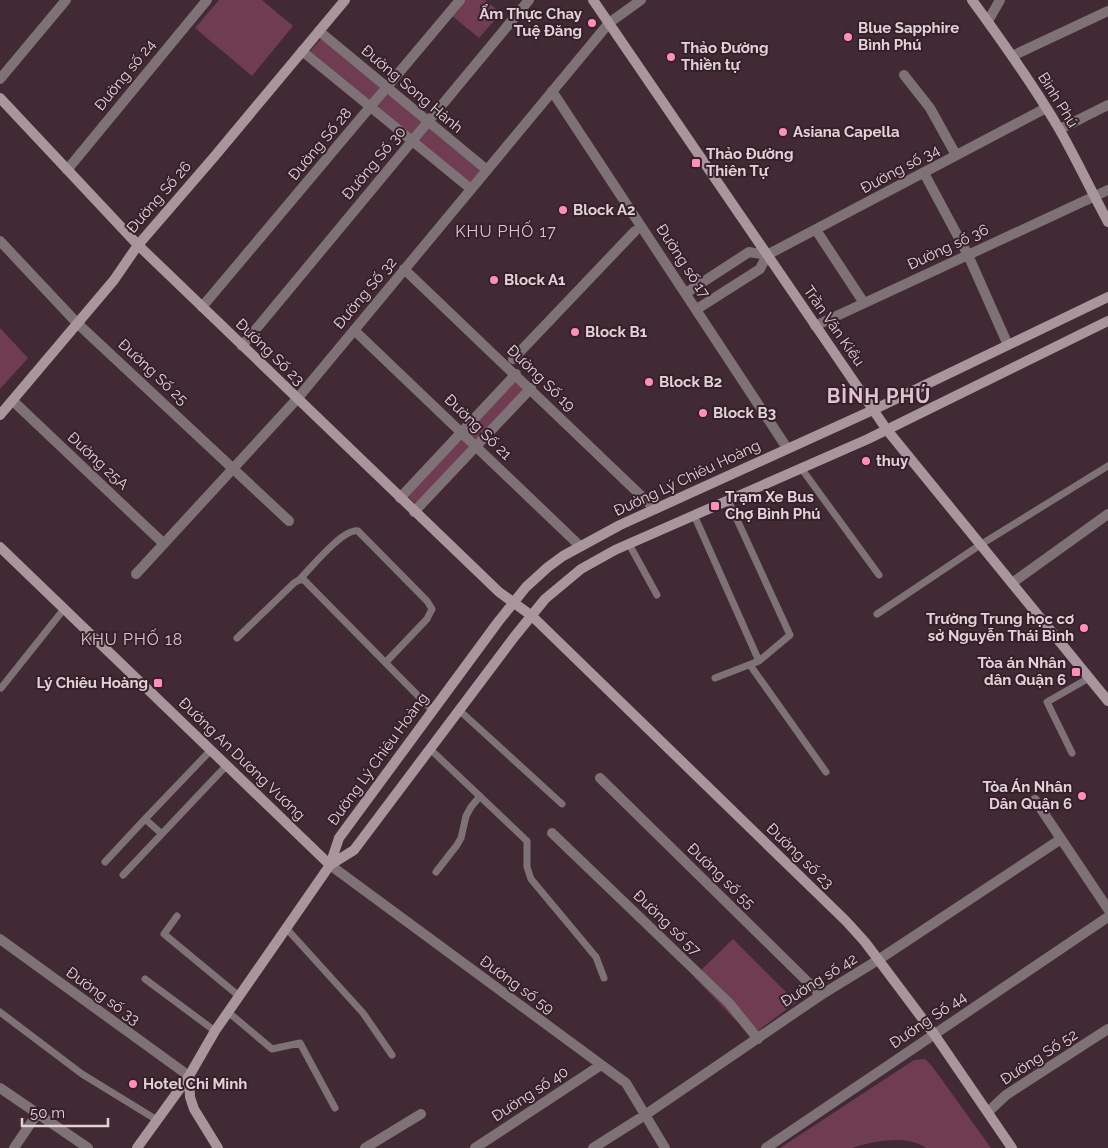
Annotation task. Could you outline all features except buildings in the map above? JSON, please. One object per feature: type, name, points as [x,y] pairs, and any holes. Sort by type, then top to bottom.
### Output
[{"type":"street","points":[[0,79],[66,0]]},
{"type":"street","name":"Đường số 24","points":[[67,170],[207,0]]},
{"type":"street","name":"Đường Số 26","points":[[0,415],[114,280],[138,244],[214,157],[345,0]]},
{"type":"street","name":"Đường Số 28","points":[[202,307],[460,0]]},
{"type":"street","name":"Đường Số 30","points":[[242,346],[528,0]]},
{"type":"street","name":"Trần Văn Kiểu","points":[[593,0],[873,410],[980,545],[1108,701]]},
{"type":"street","points":[[609,23],[641,0]]},
{"type":"street","name":"Bình Phú","points":[[972,0],[1060,129],[1108,222]]},
{"type":"street","points":[[988,21],[1000,0]]},
{"type":"street","points":[[1012,56],[1108,11]]},
{"type":"street","name":"Đường Số 32","points":[[136,574],[297,399],[609,23]]},
{"type":"street","name":"Đường Song Hành","points":[[319,31],[487,170]]},
{"type":"street","points":[[302,51],[471,189]]},
{"type":"street","points":[[904,76],[930,108],[956,155]]},
{"type":"street","name":"Đường số 17","points":[[552,91],[787,448]]},
{"type":"street","name":"Đường Số 23","points":[[0,98],[138,244],[242,346],[499,592],[532,616]]},
{"type":"street","points":[[1060,129],[1108,105]]},
{"type":"street","name":"Đường số 34","points":[[697,309],[760,268],[767,255],[1046,108]]},
{"type":"street","points":[[924,173],[968,254],[1008,345]]},
{"type":"street","name":"Đường số 36","points":[[816,326],[1108,190]]},
{"type":"street","points":[[816,230],[864,303]]},
{"type":"street","points":[[513,359],[635,231]]},
{"type":"street","name":"Đường Số 25","points":[[0,241],[77,323],[289,521]]},
{"type":"street","name":"Đường số 34","points":[[686,293],[749,252],[767,255]]},
{"type":"street","name":"Đường Số 19","points":[[404,269],[531,388],[655,509]]},
{"type":"street","name":"Đường Lý Chiêu Hoàng","points":[[330,865],[339,838],[514,602],[526,587],[548,567],[580,546],[655,509],[873,410],[1108,297]]},
{"type":"street","points":[[138,1148],[189,1076],[215,1031],[330,865],[354,850],[515,636],[545,599],[581,568],[629,544],[888,430],[1108,321]]},
{"type":"street","name":"Đường Số 21","points":[[354,330],[580,546]]},
{"type":"street","points":[[400,498],[516,374]]},
{"type":"street","points":[[414,512],[531,388]]},
{"type":"street","name":"Đường 25A","points":[[13,401],[163,543]]},
{"type":"street","points":[[1012,583],[1108,514]]},
{"type":"street","name":"Đường An Dương Vương","points":[[2,553],[64,609],[330,865]]},
{"type":"street","name":"Đường số 23","points":[[532,616],[846,921],[865,942],[934,1034],[1012,1148]]},
{"type":"street","name":"Đường số 55","points":[[600,778],[821,995]]},
{"type":"street","points":[[1035,800],[1108,909]]},
{"type":"street","name":"Đường số 57","points":[[552,834],[729,1003],[758,1039]]},
{"type":"street","name":"Đường số 42","points":[[593,1148],[645,1115],[821,995],[878,960],[1061,839]]},
{"type":"street","name":"Đường số 59","points":[[330,865],[626,1083],[665,1148]]},
{"type":"street","name":"Đường Số 44","points":[[766,1148],[1108,917]]},
{"type":"street","name":"Đường số 33","points":[[0,939],[189,1076]]},
{"type":"street","name":"Đường Số 52","points":[[988,1112],[1006,1096],[1108,1029]]},
{"type":"street","name":"Đường số 40","points":[[475,1148],[601,1065]]},
{"type":"street","points":[[189,1076],[190,1097],[194,1109],[218,1148]]},
{"type":"street","points":[[0,1088],[88,1148]]},
{"type":"street","points":[[14,1148],[38,1114]]},
{"type":"street","points":[[364,1148],[420,1114]]},
{"type":"lane","points":[[877,614],[980,545],[1108,466]]},
{"type":"lane","points":[[801,468],[879,575]]},
{"type":"lane","points":[[715,678],[759,661],[790,635],[728,500]]},
{"type":"lane","points":[[694,515],[759,661]]},
{"type":"lane","points":[[237,638],[299,580],[332,545],[351,531],[358,531],[427,601],[432,609],[427,619],[386,662]]},
{"type":"lane","points":[[629,544],[657,595]]},
{"type":"lane","points":[[299,580],[304,580],[433,711]]},
{"type":"lane","points":[[1,688],[64,609]]},
{"type":"lane","points":[[750,665],[826,772]]},
{"type":"lane","points":[[1072,753],[1047,702],[1089,678]]},
{"type":"lane","points":[[459,710],[562,804]]},
{"type":"lane","points":[[430,750],[527,841],[527,867],[531,879],[596,957],[604,978]]},
{"type":"lane","points":[[105,862],[210,751]]},
{"type":"lane","points":[[123,875],[227,766]]},
{"type":"lane","points":[[436,872],[457,846],[461,838],[466,816],[480,796]]},
{"type":"lane","points":[[145,819],[162,834]]},
{"type":"lane","points":[[177,916],[164,934],[239,996]]},
{"type":"lane","points":[[286,928],[363,1013],[392,1055]]},
{"type":"lane","points":[[145,979],[215,1031]]},
{"type":"lane","points":[[0,1012],[82,1074],[157,1120]]},
{"type":"lane","points":[[228,1012],[272,1049],[300,1044],[335,1108]]},
{"type":"shaded area","points":[[219,0],[262,0],[293,26],[252,76],[195,28]]},
{"type":"shaded area","points":[[464,0],[485,0],[501,13],[479,38],[451,15]]},
{"type":"shaded area","points":[[322,38],[381,88],[370,101],[310,51]]},
{"type":"shaded area","points":[[387,93],[422,122],[411,135],[376,106]]},
{"type":"shaded area","points":[[428,127],[481,171],[470,183],[418,140]]},
{"type":"shaded area","points":[[0,328],[28,358],[0,389]]},
{"type":"shaded area","points":[[517,380],[525,388],[476,440],[467,432]]},
{"type":"shaded area","points":[[462,437],[470,446],[416,504],[407,496]]},
{"type":"shaded area","points":[[733,939],[796,1002],[751,1036],[694,977]]},
{"type":"shaded area","points":[[925,1059],[991,1148],[926,1148],[909,1141],[890,1140],[852,1148],[780,1148],[914,1060]]},
{"type":"place","name":"Ẩm Thực Chay Tuệ Đăng","points":[[592,23]]},
{"type":"place","name":"Blue Sapphire Bình Phú","points":[[848,37]]},
{"type":"place","name":"Thảo Đường Thiền tự","points":[[671,57]]},
{"type":"place","name":"Asiana Capella","points":[[783,132]]},
{"type":"place","name":"Thảo Đường Thiên Tự","points":[[696,163]]},
{"type":"place","name":"Block A2","points":[[563,210]]},
{"type":"place","name":"Block A1","points":[[494,280]]},
{"type":"place","name":"Block B1","points":[[575,332]]},
{"type":"place","name":"Block B2","points":[[649,382]]},
{"type":"place","name":"Block B3","points":[[703,413]]},
{"type":"place","name":"thuy","points":[[866,461]]},
{"type":"place","name":"Trạm Xe Bus Chợ Bình Phú","points":[[715,506]]},
{"type":"place","name":"Trường Trung học cơ sở Nguyễn Thái Bình","points":[[1084,628]]},
{"type":"place","name":"Tòa án Nhân dân Quận 6","points":[[1076,672]]},
{"type":"place","name":"Lý Chiêu Hoàng","points":[[158,683]]},
{"type":"place","name":"Tòa Án Nhân Dân Quận 6","points":[[1082,796]]},
{"type":"place","name":"Hotel Chi Minh","points":[[133,1084]]},
{"type":"district","name":"KHU PHỐ 17","points":[[506,231]]},
{"type":"district","name":"BÌNH PHÚ","points":[[879,396]]},
{"type":"district","name":"KHU PHỐ 18","points":[[132,639]]}]
